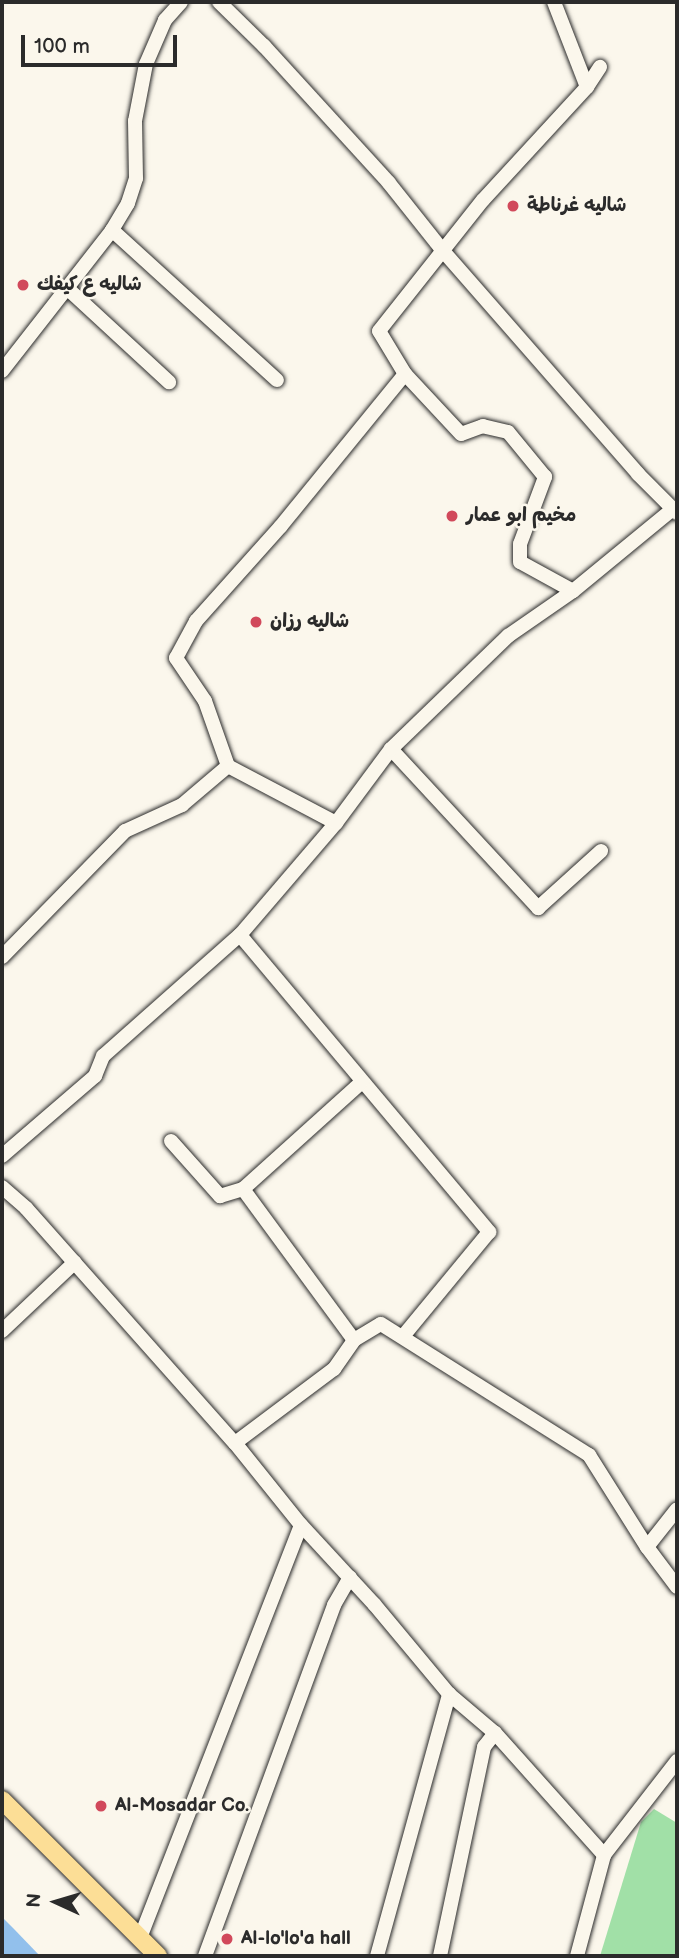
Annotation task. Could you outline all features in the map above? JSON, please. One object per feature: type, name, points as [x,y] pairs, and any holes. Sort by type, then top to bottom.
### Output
[{"type":"main road","points":[[2,1800],[159,1956]]},
{"type":"street","points":[[2,371],[112,230],[128,203],[136,178],[135,121],[146,64],[165,20],[181,2]]},
{"type":"street","points":[[2,1156],[95,1076],[103,1056],[240,935],[336,823],[391,749],[508,636],[573,591],[675,511],[638,474],[443,251],[389,183],[264,46],[219,2]]},
{"type":"street","points":[[554,2],[587,87]]},
{"type":"street","points":[[573,591],[520,562],[520,544],[545,477],[508,432],[483,426],[461,435],[405,374],[379,331],[483,200],[587,87],[600,67]]},
{"type":"street","points":[[112,230],[277,380]]},
{"type":"street","points":[[67,288],[169,382]]},
{"type":"street","points":[[336,823],[228,766],[205,701],[176,658],[196,621],[281,526],[405,374]]},
{"type":"street","points":[[391,749],[538,908],[601,852]]},
{"type":"street","points":[[2,957],[125,831],[182,805],[228,766]]},
{"type":"street","points":[[240,935],[489,1232],[404,1335]]},
{"type":"street","points":[[171,1141],[220,1196],[243,1189],[362,1082]]},
{"type":"street","points":[[2,1187],[26,1208],[235,1443],[301,1525],[350,1577],[449,1693],[495,1733],[604,1855]]},
{"type":"street","points":[[243,1189],[354,1340]]},
{"type":"street","points":[[2,1331],[75,1262]]},
{"type":"street","points":[[235,1443],[334,1369],[354,1340],[381,1324],[404,1335],[589,1455],[647,1547],[677,1584]]},
{"type":"street","points":[[647,1547],[677,1510]]},
{"type":"street","points":[[140,1938],[301,1525]]},
{"type":"street","points":[[205,1956],[310,1666],[334,1605],[350,1577]]},
{"type":"street","points":[[377,1956],[449,1693]]},
{"type":"street","points":[[440,1956],[484,1747],[495,1733]]},
{"type":"street","points":[[577,1956],[604,1855],[677,1761]]},
{"type":"green space","points":[[654,1809],[677,1823],[677,1956],[600,1956],[641,1822]]},
{"type":"water","points":[[2,1917],[14,1929],[40,1956],[2,1956]]},
{"type":"place","name":"شاليه غرناطة","points":[[513,206]]},
{"type":"place","name":"شاليه ع كيفك","points":[[23,285]]},
{"type":"place","name":"مخيم ابو عمار","points":[[452,516]]},
{"type":"place","name":"شاليه رزان","points":[[256,622]]},
{"type":"place","name":"Al-Mosadar Co.","points":[[101,1806]]},
{"type":"place","name":"Al-lo'lo'a hall","points":[[227,1939]]}]
